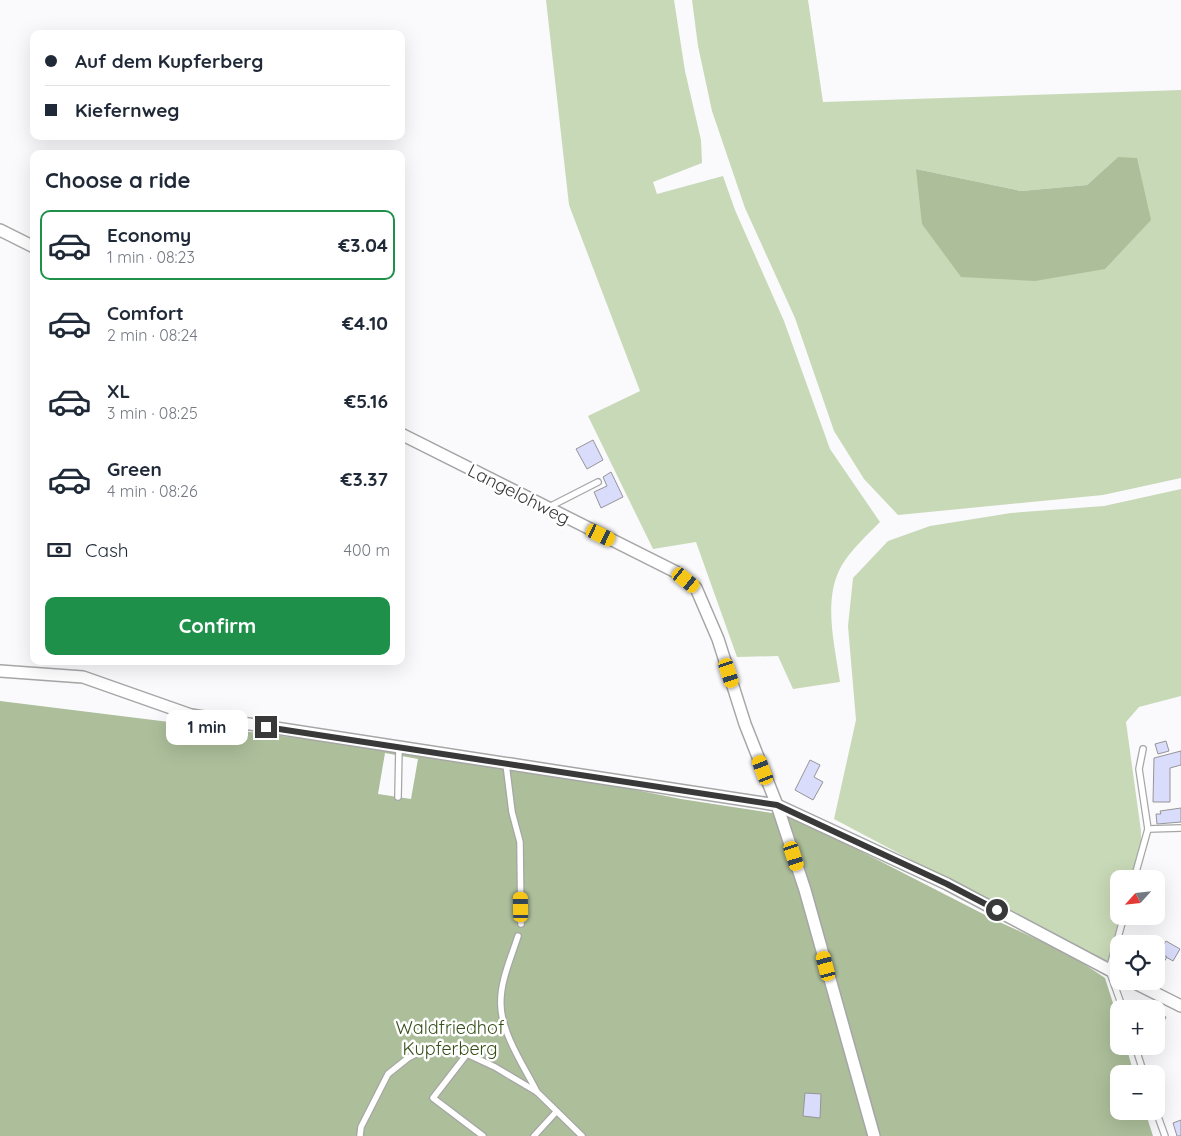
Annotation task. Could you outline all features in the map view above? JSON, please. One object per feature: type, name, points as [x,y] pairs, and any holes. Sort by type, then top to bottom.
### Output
[{"type":"street","points":[[0,230],[30,245]]},
{"type":"street","name":"Langelohweg","points":[[405,436],[676,572],[696,588],[718,639],[745,724],[777,805],[805,890],[874,1136]]},
{"type":"street","points":[[0,671],[83,677],[190,715],[777,805],[947,884],[1110,970]]},
{"type":"street","points":[[1149,990],[1181,1006]]},
{"type":"lane","points":[[547,508],[598,482]]},
{"type":"lane","points":[[398,747],[398,797]]},
{"type":"lane","points":[[1137,870],[1148,829],[1138,769],[1143,750]]},
{"type":"lane","points":[[506,764],[512,812],[520,842],[521,924]]},
{"type":"lane","points":[[1148,829],[1181,828]]},
{"type":"lane","points":[[518,936],[506,975],[500,1007],[508,1036],[537,1092]]},
{"type":"lane","points":[[360,1136],[361,1127],[388,1074],[408,1058],[425,1049],[467,1054],[495,1067],[537,1092],[582,1136]]},
{"type":"lane","points":[[467,1054],[433,1098],[483,1136]]},
{"type":"lane","points":[[534,1136],[556,1112]]},
{"type":"lane","points":[[1159,1120],[1165,1136]]},
{"type":"green space","points":[[546,0],[674,0],[685,71],[701,140],[702,163],[653,182],[657,194],[723,176],[735,210],[784,321],[830,449],[880,522],[850,553],[836,578],[831,607],[833,638],[840,682],[793,689],[778,656],[737,657],[696,542],[653,549],[588,416],[640,391],[569,205]]},
{"type":"green space","points":[[692,0],[808,0],[823,102],[1181,90],[1181,478],[1103,495],[898,515],[864,479],[834,431],[795,318],[745,208],[712,111],[698,46]],"holes":[[[1118,157],[1035,281],[916,169],[1021,191],[1087,185]]]},
{"type":"green space","points":[[1118,157],[1137,158],[1151,220],[1105,269],[1035,281],[961,277],[922,224],[916,169],[1021,191],[1087,185]]},
{"type":"green space","points":[[1181,489],[1181,696],[1139,707],[1126,722],[1141,843],[1134,870],[1110,870],[1110,925],[1118,925],[1115,935],[1110,935],[1108,961],[1102,961],[834,819],[856,720],[848,626],[853,578],[888,541],[930,526],[1011,513],[1104,506]]},
{"type":"green space","name":"Waldfriedhof Kupferberg","points":[[0,701],[506,764],[681,799],[792,816],[993,919],[1071,955],[1105,978],[1112,1000],[1110,1000],[1110,1055],[1129,1055],[1131,1065],[1110,1065],[1110,1120],[1148,1120],[1153,1136],[0,1136]],"holes":[[[385,753],[418,759],[411,799],[378,794]]]},
{"type":"building","points":[[593,440],[603,460],[587,469],[576,449]]},
{"type":"building","points":[[611,472],[623,497],[601,508],[594,492],[607,486],[603,477]]},
{"type":"building","points":[[1166,741],[1169,751],[1158,754],[1155,744]]},
{"type":"building","points":[[1181,751],[1181,765],[1170,768],[1170,802],[1153,802],[1154,758]]},
{"type":"building","points":[[810,760],[820,765],[814,777],[823,782],[813,800],[795,790]]},
{"type":"building","points":[[1181,808],[1181,822],[1157,824],[1156,814],[1161,814],[1160,811]]},
{"type":"building","points":[[1166,941],[1180,949],[1173,961],[1165,956]]},
{"type":"building","points":[[805,1093],[821,1094],[820,1118],[803,1116]]},
{"type":"building","points":[[1181,1120],[1181,1136],[1177,1136],[1173,1123]]},
{"type":"route","points":[[266,727],[777,805],[947,884],[997,910]]}]
